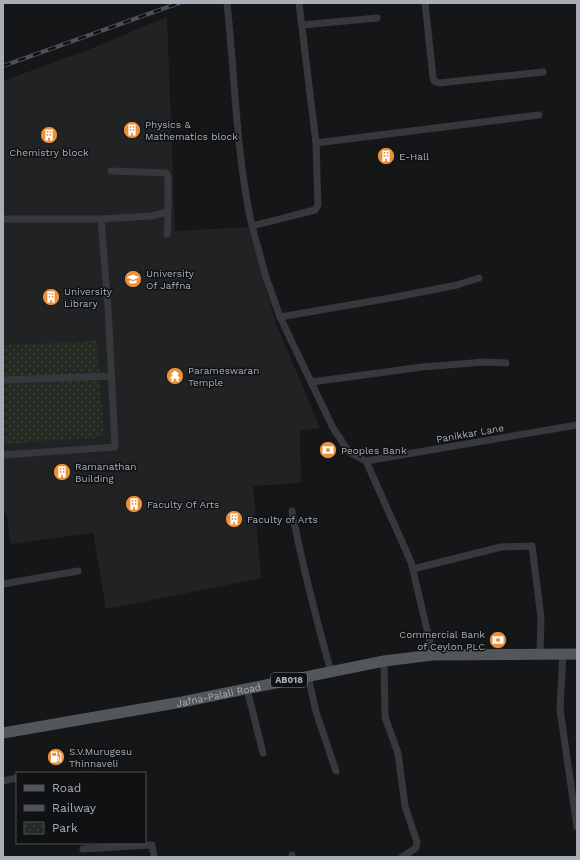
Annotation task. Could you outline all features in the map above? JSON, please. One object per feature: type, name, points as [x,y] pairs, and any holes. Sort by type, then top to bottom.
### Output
[{"type":"main road","name":"Jafna-Palali Road","points":[[3,733],[182,702],[384,661],[433,656],[577,654]]},
{"type":"street","points":[[227,3],[233,54],[239,133],[248,208],[265,274],[280,316],[333,428],[349,452],[366,461],[411,562],[433,656]]},
{"type":"street","points":[[252,226],[315,210],[318,205],[316,143],[299,3]]},
{"type":"street","points":[[425,3],[434,81],[440,83],[543,72]]},
{"type":"street","points":[[302,25],[377,18]]},
{"type":"street","points":[[316,143],[539,115]]},
{"type":"street","points":[[110,171],[166,174],[168,176],[167,234]]},
{"type":"street","points":[[3,219],[101,219],[152,216],[168,212]]},
{"type":"street","points":[[3,455],[115,447],[108,307],[101,219]]},
{"type":"street","points":[[280,316],[396,297],[457,285],[480,278]]},
{"type":"street","points":[[312,382],[422,367],[485,362],[506,363]]},
{"type":"street","points":[[3,380],[111,376]]},
{"type":"street","name":"Panikkar Lane","points":[[366,461],[577,425]]},
{"type":"street","points":[[292,511],[314,613],[331,672]]},
{"type":"street","points":[[413,569],[501,547],[532,546],[541,618],[540,654]]},
{"type":"street","points":[[3,584],[78,571]]},
{"type":"street","points":[[563,653],[560,709],[577,827]]},
{"type":"street","points":[[384,661],[384,717],[398,752],[405,806],[417,842],[416,848],[402,857]]},
{"type":"street","points":[[308,676],[316,712],[336,771]]},
{"type":"street","points":[[247,689],[263,753]]},
{"type":"street","points":[[3,781],[16,778]]},
{"type":"street","points":[[83,849],[100,845],[152,845],[154,857]]},
{"type":"shaded area","name":"University Of Jaffna","points":[[167,17],[175,231],[248,227],[277,326],[320,428],[300,431],[301,483],[253,486],[261,578],[106,609],[93,533],[11,544],[6,513],[3,513],[3,81],[85,51]]},
{"type":"green space","points":[[97,341],[104,437],[3,444],[3,345]]},
{"type":"railway","points":[[3,66],[179,3]]},
{"type":"place","name":"Physics & Mathematics block","points":[[132,130]]},
{"type":"place","name":"Chemistry block","points":[[49,135]]},
{"type":"place","name":"E-Hall","points":[[386,156]]},
{"type":"place","name":"University Of Jaffna","points":[[133,279]]},
{"type":"place","name":"University Library","points":[[51,297]]},
{"type":"place","name":"Parameswaran Temple","points":[[175,376]]},
{"type":"place","name":"Peoples Bank","points":[[328,450]]},
{"type":"place","name":"Ramanathan Building","points":[[62,472]]},
{"type":"place","name":"Faculty Of Arts","points":[[134,504]]},
{"type":"place","name":"Faculty of Arts","points":[[234,519]]},
{"type":"place","name":"Commercial Bank of Ceylon PLC","points":[[498,640]]},
{"type":"place","name":"S.V.Murugesu Thinnaveli","points":[[56,757]]}]
